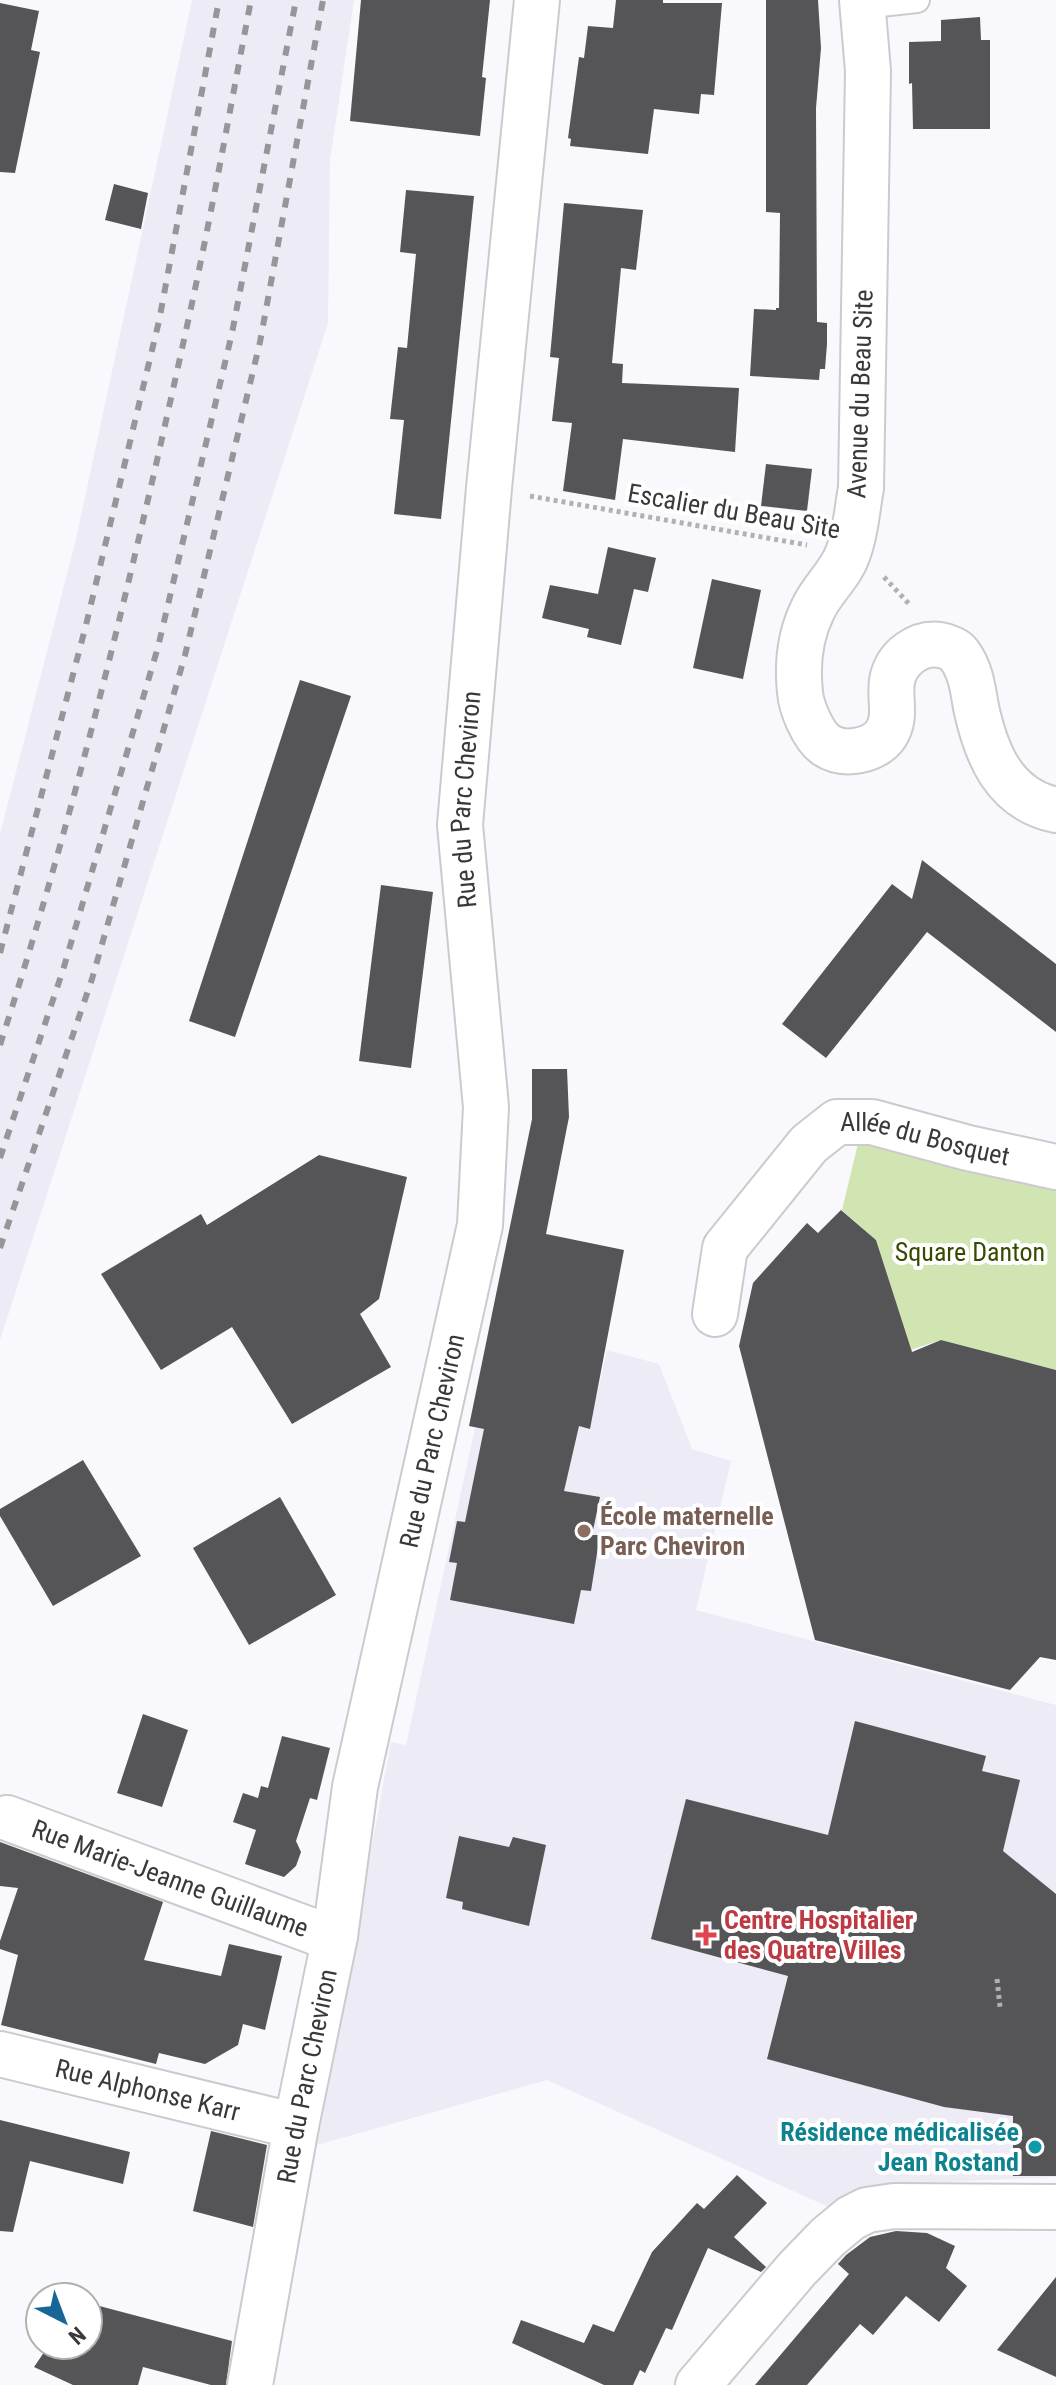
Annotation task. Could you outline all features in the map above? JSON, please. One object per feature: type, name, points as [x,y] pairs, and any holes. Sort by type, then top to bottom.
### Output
[{"type":"street","points":[[489,488],[537,0]]},
{"type":"street","name":"Avenue du Beau Site","points":[[862,3],[868,71],[861,488],[849,552],[813,609],[800,647],[798,674],[801,707],[826,745],[849,752],[866,749],[884,737],[892,723],[892,679],[901,660],[918,646]]},
{"type":"street","name":"Rue du Parc Cheviron","points":[[250,2385],[296,2126],[335,1936],[355,1787],[480,1225],[486,1107],[460,825],[489,488]]},
{"type":"street","points":[[918,646],[942,645],[958,652],[969,670],[983,739],[999,773],[1024,797],[1042,807],[1056,810]]},
{"type":"street","name":"Allée du Bosquet","points":[[715,1314],[725,1248],[809,1144],[837,1122],[872,1122],[968,1148],[1056,1167]]},
{"type":"street","name":"Rue Marie-Jeanne Guillaume","points":[[7,1818],[318,1933],[335,1936]]},
{"type":"street","name":"Rue Alphonse Karr","points":[[0,2054],[296,2126]]},
{"type":"street","points":[[698,2385],[797,2269],[828,2237],[867,2210],[894,2206],[1056,2207]]},
{"type":"lane","points":[[862,3],[917,0]]},
{"type":"path","name":"Escalier du Beau Site","points":[[489,488],[849,552],[884,577],[914,609],[918,646]]},
{"type":"path","points":[[997,1979],[1000,2007]]},
{"type":"shaded area","points":[[192,0],[354,0],[330,160],[328,323],[0,1340],[0,834],[76,539]]},
{"type":"shaded area","name":"Centre Hospitalier des Quatre Villes","points":[[607,1350],[659,1364],[692,1449],[731,1461],[696,1610],[1056,1705],[1056,2177],[881,2185],[831,2208],[547,2080],[317,2145],[391,1742],[406,1745],[475,1428],[492,1431],[516,1385],[596,1399]]},
{"type":"green space","name":"Square Danton","points":[[860,1135],[1056,1186],[1056,1370],[941,1340],[901,1353],[876,1240],[842,1210]]},
{"type":"building","points":[[361,0],[490,0],[480,136],[350,121]]},
{"type":"building","points":[[616,0],[722,3],[714,95],[701,94],[699,114],[654,109],[648,154],[570,146],[571,139],[568,138],[579,57],[584,58],[588,26],[613,28]]},
{"type":"building","points":[[766,0],[818,0],[821,48],[816,108],[817,322],[827,323],[825,369],[820,369],[819,380],[750,376],[754,309],[779,308],[780,213],[766,212]]},
{"type":"building","points":[[0,3],[39,11],[31,50],[40,52],[15,173],[0,172]]},
{"type":"building","points":[[980,17],[981,40],[990,40],[990,129],[913,129],[909,42],[941,41],[941,20]]},
{"type":"building","points":[[114,184],[148,193],[141,229],[105,220]]},
{"type":"building","points":[[406,190],[474,196],[441,519],[394,514],[404,420],[390,419],[398,347],[407,348],[416,254],[400,252]]},
{"type":"building","points":[[564,203],[643,210],[636,270],[621,268],[612,363],[623,364],[622,383],[739,388],[735,452],[623,439],[615,500],[563,491],[572,423],[552,421],[559,358],[550,357]]},
{"type":"building","points":[[766,464],[812,469],[807,511],[761,506]]},
{"type":"building","points":[[608,547],[656,558],[648,592],[634,589],[621,645],[587,637],[589,629],[542,618],[550,585],[598,594]]},
{"type":"building","points":[[712,579],[761,590],[743,679],[693,668]]},
{"type":"building","points":[[300,680],[351,696],[235,1037],[189,1021]]},
{"type":"building","points":[[922,860],[1056,964],[1056,1032],[927,932],[826,1058],[782,1024],[892,884],[912,899]]},
{"type":"building","points":[[381,885],[433,892],[411,1068],[359,1061]]},
{"type":"building","points":[[532,1069],[567,1069],[569,1117],[546,1234],[624,1250],[590,1429],[579,1426],[564,1491],[600,1497],[592,1535],[600,1535],[591,1591],[581,1590],[574,1624],[450,1600],[457,1563],[449,1562],[457,1521],[465,1522],[484,1429],[469,1426],[532,1119]]},
{"type":"building","points":[[319,1155],[407,1177],[379,1299],[360,1314],[391,1367],[292,1424],[232,1327],[161,1370],[101,1274],[201,1214],[207,1225]]},
{"type":"building","points":[[841,1210],[876,1240],[912,1352],[941,1340],[1056,1370],[1056,1660],[1040,1657],[1010,1690],[815,1640],[739,1346],[753,1283],[807,1223],[818,1233]]},
{"type":"building","points":[[83,1460],[141,1556],[53,1606],[0,1516],[0,1509]]},
{"type":"building","points":[[280,1497],[336,1595],[249,1645],[193,1548]]},
{"type":"building","points":[[143,1714],[188,1730],[162,1807],[117,1793]]},
{"type":"building","points":[[855,1721],[986,1756],[982,1771],[1020,1780],[1003,1851],[1056,1894],[1056,2176],[1013,2176],[1013,2116],[944,2107],[767,2059],[788,1976],[651,1939],[686,1799],[828,1835]]},
{"type":"building","points":[[282,1736],[330,1748],[317,1800],[310,1798],[296,1841],[301,1852],[296,1866],[284,1877],[245,1864],[256,1830],[233,1822],[243,1793],[258,1798],[261,1786],[268,1788]]},
{"type":"building","points":[[459,1836],[509,1847],[513,1837],[546,1845],[529,1926],[462,1909],[463,1902],[446,1898]]},
{"type":"building","points":[[0,1842],[163,1902],[144,1960],[221,1976],[229,1944],[282,1956],[265,2030],[243,2024],[238,2045],[205,2064],[159,2053],[156,2064],[1,2025],[18,1955],[0,1949],[0,1941],[18,1888],[0,1886]]},
{"type":"building","points":[[0,2120],[130,2152],[123,2184],[30,2161],[13,2232],[0,2231]]},
{"type":"building","points":[[211,2131],[267,2145],[253,2227],[193,2211]]},
{"type":"building","points":[[737,2175],[767,2203],[734,2237],[766,2267],[761,2272],[708,2248],[672,2330],[666,2328],[645,2373],[640,2370],[633,2385],[604,2385],[512,2343],[521,2320],[584,2343],[593,2324],[614,2332],[652,2252],[697,2203],[704,2209]]},
{"type":"building","points":[[896,2231],[927,2233],[955,2246],[946,2268],[967,2286],[939,2322],[906,2296],[873,2335],[860,2324],[807,2385],[755,2385],[849,2274],[838,2264],[846,2255],[870,2237]]},
{"type":"building","points":[[1056,2277],[1056,2377],[997,2350]]},
{"type":"building","points":[[104,2307],[232,2341],[226,2385],[211,2385],[143,2367],[138,2385],[73,2385],[34,2367],[38,2361],[104,2361]]},
{"type":"railway","points":[[0,953],[86,625],[159,321],[219,0]]},
{"type":"railway","points":[[0,1045],[54,868],[125,598],[196,285],[251,0]]},
{"type":"railway","points":[[0,1158],[63,970],[158,647],[232,333],[296,0]]},
{"type":"railway","points":[[0,1248],[92,979],[185,655],[260,342],[323,0]]},
{"type":"place","name":"École maternelle Parc Cheviron","points":[[584,1531]]},
{"type":"place","name":"Centre Hospitalier des Quatre Villes","points":[[706,1935]]},
{"type":"place","name":"Résidence médicalisée Jean Rostand","points":[[1035,2147]]}]
